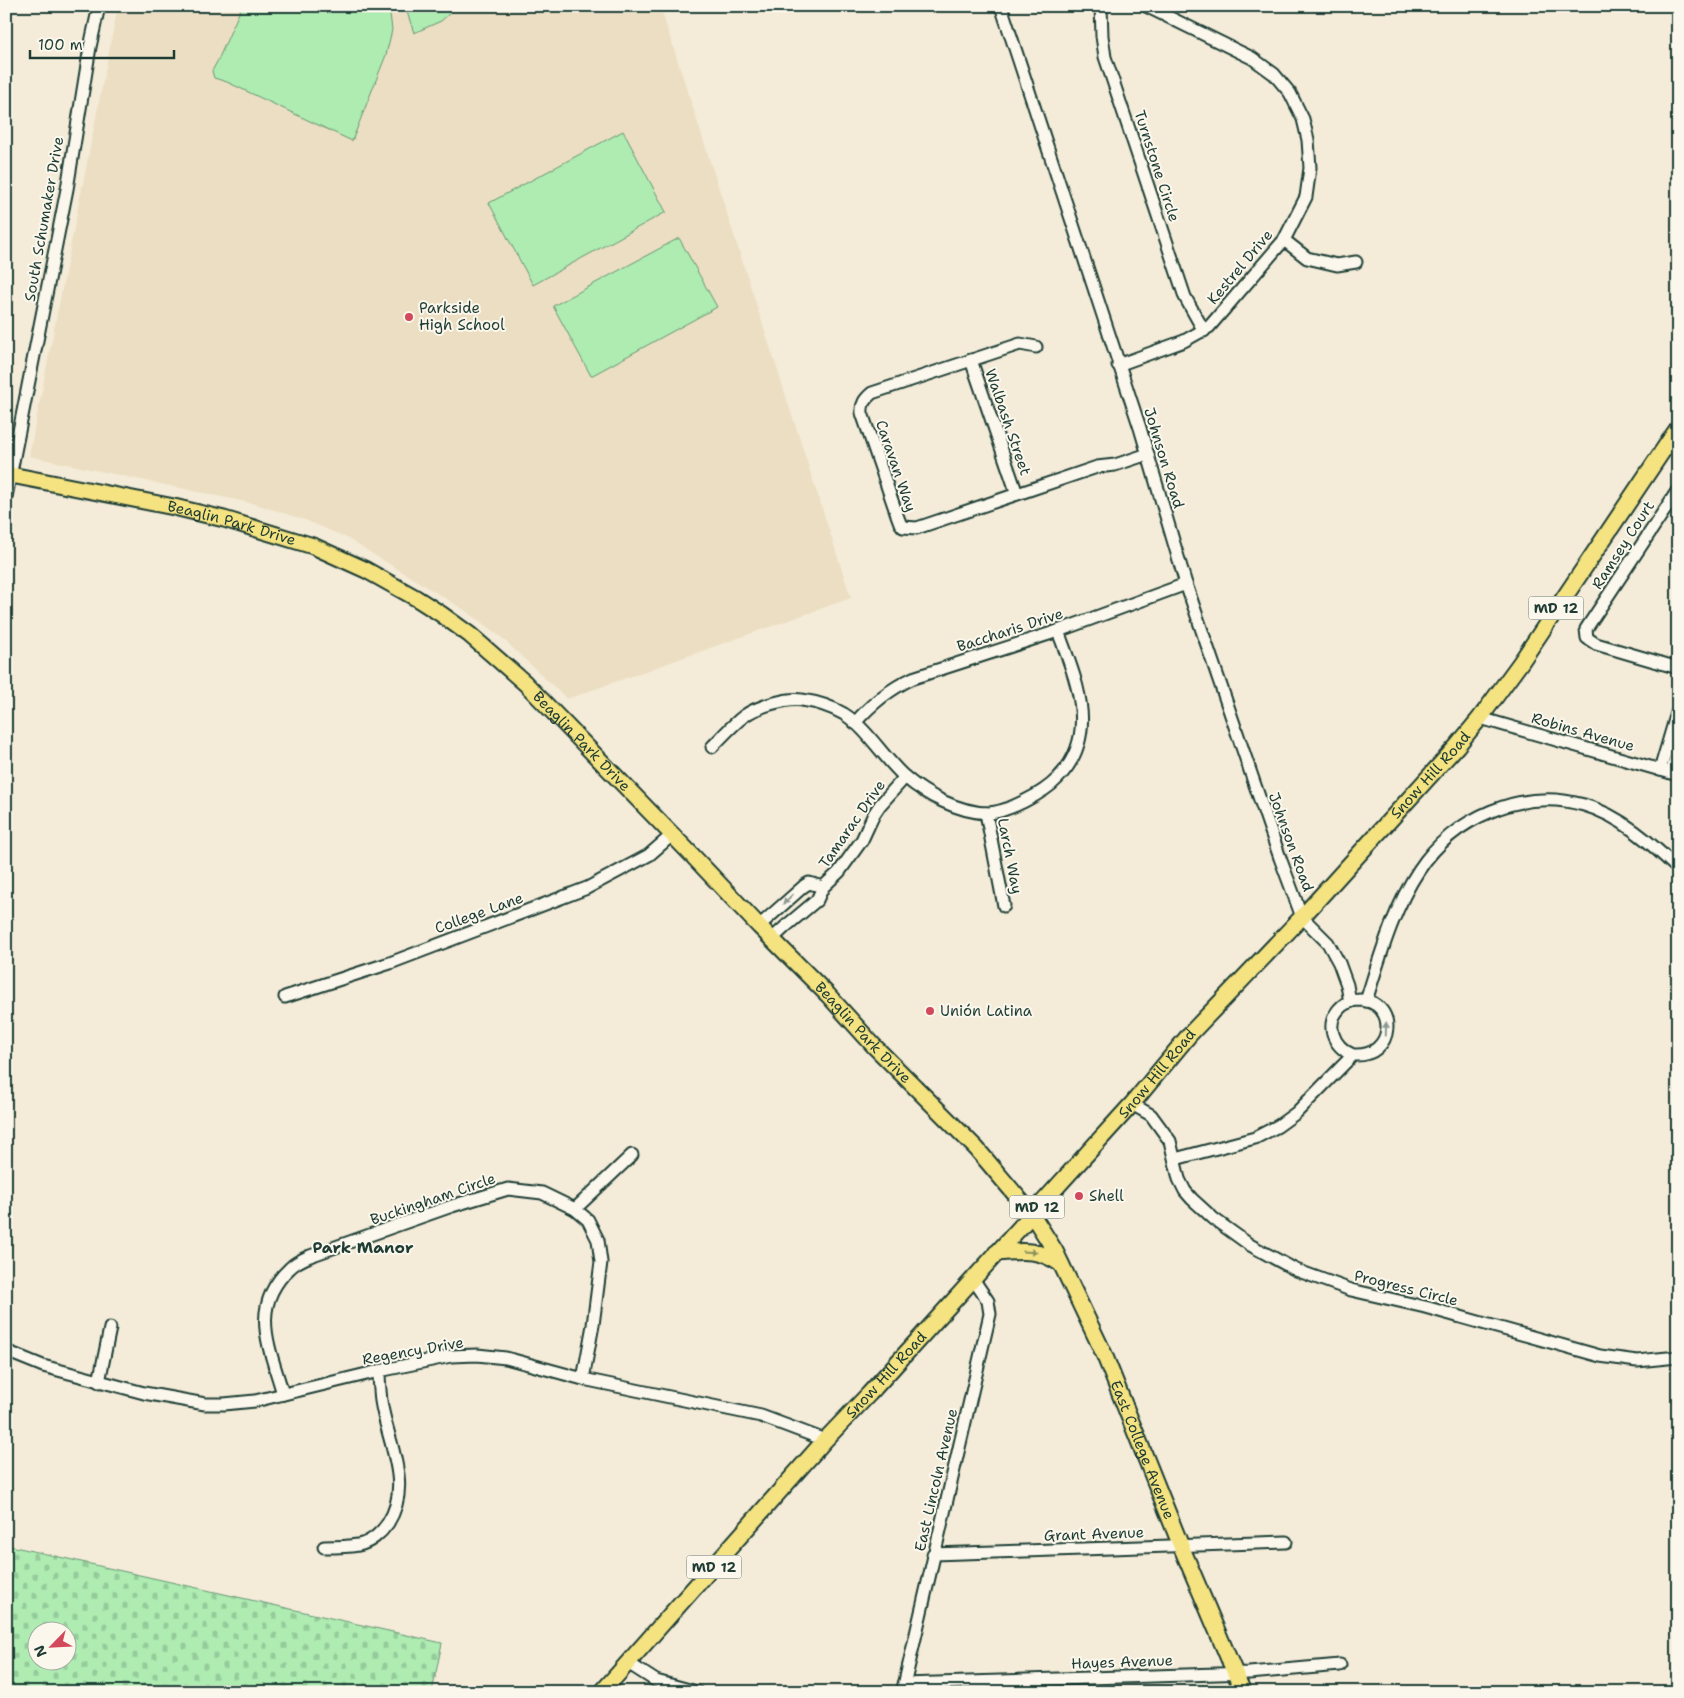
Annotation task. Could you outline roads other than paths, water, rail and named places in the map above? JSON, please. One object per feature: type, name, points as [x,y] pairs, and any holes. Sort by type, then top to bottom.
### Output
[{"type":"main road","name":"Snow Hill Road","points":[[602,1692],[825,1440],[1132,1104],[1190,1034],[1302,917],[1425,782],[1480,718],[1521,662],[1678,428]]},
{"type":"main road","name":"Beaglin Park Drive","points":[[8,475],[174,507],[253,527],[313,546],[348,561],[388,582],[441,614],[470,635],[525,683],[772,940],[828,995],[874,1046],[976,1148],[1031,1214]]},
{"type":"main road","name":"East College Avenue","points":[[1031,1214],[1055,1251],[1104,1354],[1181,1546],[1243,1692]]},
{"type":"main road","points":[[996,1253],[1031,1251],[1051,1257],[1061,1264]]},
{"type":"street","name":"South Schumaker Drive","points":[[6,496],[8,475],[67,189],[90,47],[99,6]]},
{"type":"street","name":"Johnson Road","points":[[1001,6],[1148,454],[1186,584],[1302,917]]},
{"type":"street","name":"Turnstone Circle","points":[[1102,6],[1102,36],[1105,57],[1185,297],[1204,331]]},
{"type":"street","name":"Kestrel Drive","points":[[1118,365],[1184,341],[1209,327],[1284,240],[1306,197],[1310,168],[1308,140],[1302,119],[1290,93],[1274,74],[1252,58],[1146,6]]},
{"type":"street","points":[[1284,240],[1308,258],[1337,265],[1356,262]]},
{"type":"street","name":"Caravan Way","points":[[1036,347],[1020,344],[872,393],[864,401],[862,413],[897,515],[903,526],[917,528],[1097,467],[1115,465],[1148,454]]},
{"type":"street","name":"Walbash Street","points":[[971,360],[1017,494]]},
{"type":"street","name":"Ramsey Court","points":[[1678,490],[1586,629],[1587,638],[1596,644],[1678,668]]},
{"type":"street","name":"Baccharis Drive","points":[[855,723],[870,706],[895,687],[912,678],[1058,631],[1186,584]]},
{"type":"street","points":[[712,747],[745,715],[776,702],[799,699],[816,703],[844,714],[855,723],[904,777],[936,798],[966,809],[986,813],[1009,807],[1034,797],[1056,781],[1074,757],[1082,734],[1083,717],[1073,673],[1058,631]]},
{"type":"street","points":[[1670,772],[1678,709]]},
{"type":"street","name":"Robins Avenue","points":[[1480,718],[1670,772]]},
{"type":"street","points":[[1670,772],[1678,749]]},
{"type":"street","name":"Tamarac Drive","points":[[772,940],[817,900],[823,888],[852,856],[880,805],[904,777]]},
{"type":"street","points":[[1366,1001],[1400,906],[1419,870],[1432,852],[1446,838],[1471,820],[1494,810],[1538,800],[1558,800],[1584,805],[1608,814],[1664,855],[1678,869]]},
{"type":"street","name":"Larch Way","points":[[986,813],[1004,906]]},
{"type":"street","name":"College Lane","points":[[285,997],[390,963],[587,888],[649,855],[672,835]]},
{"type":"street","name":"Tamarac Drive","points":[[759,926],[809,883],[823,888]]},
{"type":"street","points":[[1302,917],[1328,943],[1334,953],[1347,985],[1350,1002]]},
{"type":"street","points":[[1366,1001],[1380,1009],[1385,1016],[1387,1033],[1384,1042],[1371,1054],[1353,1056],[1339,1047],[1334,1040],[1332,1022],[1340,1007],[1350,1002],[1366,1001]]},
{"type":"street","points":[[1175,1159],[1256,1138],[1278,1126],[1296,1113],[1353,1056]]},
{"type":"street","name":"Progress Circle","points":[[1132,1104],[1151,1116],[1161,1127],[1170,1142],[1179,1179],[1185,1191],[1192,1199],[1214,1219],[1250,1245],[1296,1270],[1350,1290],[1425,1307],[1600,1356],[1620,1360],[1678,1357]]},
{"type":"street","points":[[575,1209],[632,1155]]},
{"type":"street","name":"Buckingham Circle","points":[[283,1394],[267,1340],[265,1310],[277,1282],[291,1266],[310,1256],[452,1206],[508,1189],[542,1193],[575,1209],[588,1220],[598,1240],[601,1262],[593,1324],[583,1379]]},
{"type":"street","name":"East Lincoln Avenue","points":[[903,1688],[990,1314],[988,1300],[974,1279]]},
{"type":"street","points":[[99,1382],[110,1328]]},
{"type":"street","name":"Regency Drive","points":[[6,1351],[43,1366],[99,1382],[205,1404],[255,1401],[451,1356],[477,1355],[506,1358],[583,1379],[761,1416],[825,1440]]},
{"type":"street","points":[[324,1547],[360,1545],[381,1533],[395,1512],[399,1495],[398,1479],[392,1444],[381,1402],[379,1371]]},
{"type":"street","name":"Grant Avenue","points":[[933,1554],[1286,1542]]},
{"type":"street","points":[[628,1663],[656,1681],[698,1692]]},
{"type":"street","name":"Hayes Avenue","points":[[903,1688],[1236,1674],[1340,1665]]},
{"type":"place","name":"Parkside High School","points":[[409,317]]},
{"type":"place","name":"Unión Latina","points":[[930,1011]]},
{"type":"place","name":"Shell","points":[[1079,1196]]},
{"type":"district","name":"Park Manor","points":[[363,1247]]}]
